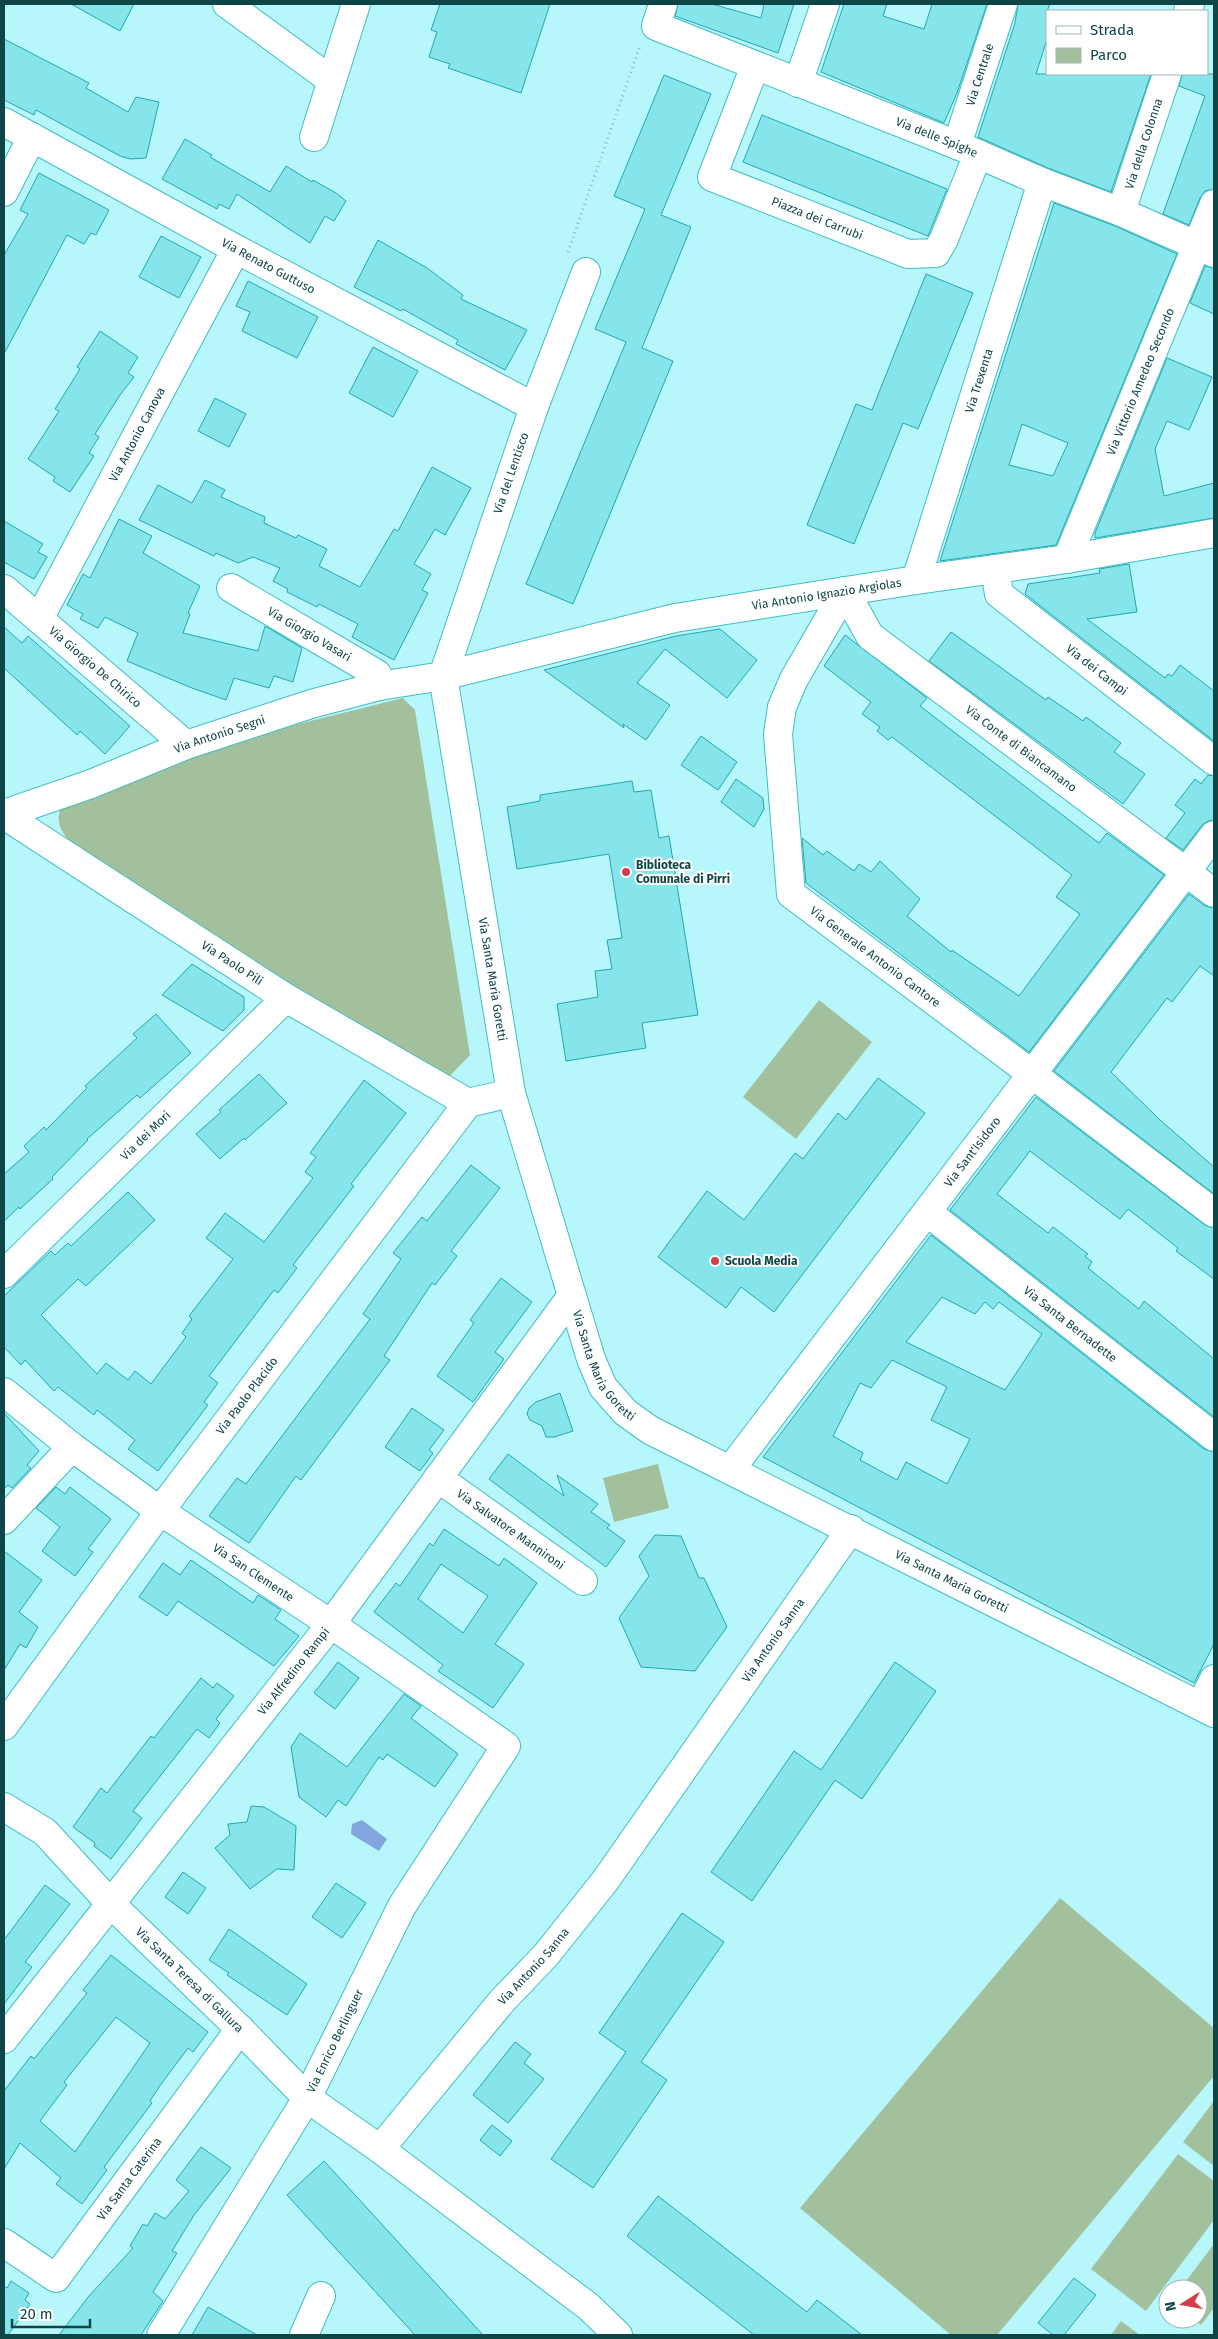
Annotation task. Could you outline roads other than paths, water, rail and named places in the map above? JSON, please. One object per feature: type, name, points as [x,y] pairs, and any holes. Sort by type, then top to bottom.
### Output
[{"type":"street","points":[[227,4],[331,80]]},
{"type":"street","points":[[314,137],[356,4]]},
{"type":"street","points":[[798,83],[824,4]]},
{"type":"street","name":"Via Centrale","points":[[967,150],[1003,4]]},
{"type":"street","name":"Via delle Spighe","points":[[660,15],[756,66],[1121,212],[1205,249]]},
{"type":"street","name":"Piazza dei Carrubi","points":[[756,66],[712,178],[908,254],[936,253],[944,239],[967,150]]},
{"type":"street","name":"Via della Colonna","points":[[1121,212],[1167,75]]},
{"type":"street","name":"Via Renato Guttuso","points":[[4,122],[236,249],[534,407]]},
{"type":"street","points":[[4,192],[32,137]]},
{"type":"street","name":"Via Trexenta","points":[[916,580],[1042,182]]},
{"type":"street","name":"Via Vittorio Amedeo Secondo","points":[[1067,559],[1205,249],[1214,204]]},
{"type":"street","name":"Via Antonio Canova","points":[[39,619],[236,249]]},
{"type":"street","name":"Via del Lentisco","points":[[443,676],[534,407],[586,272]]},
{"type":"street","name":"Via Antonio Ignazio Argiolas","points":[[443,676],[673,610],[845,591],[1067,559],[1214,533]]},
{"type":"street","name":"Via dei Campi","points":[[994,569],[999,594],[1214,761]]},
{"type":"street","name":"Via Giorgio Vasari","points":[[231,588],[376,674],[379,686]]},
{"type":"street","name":"Via Giorgio De Chirico","points":[[4,589],[186,745]]},
{"type":"street","name":"Via Conte di Biancamano","points":[[845,591],[870,636],[1214,893]]},
{"type":"street","name":"Via Generale Antonio Cantore","points":[[845,591],[794,679],[782,707],[778,734],[791,894],[1214,1213]]},
{"type":"street","name":"Via Antonio Segni","points":[[4,815],[91,784],[186,745],[311,704],[379,686],[443,676]]},
{"type":"street","name":"Via Santa Maria Goretti","points":[[443,676],[511,1093],[571,1297],[591,1359],[603,1387],[625,1412],[650,1430],[1208,1709]]},
{"type":"street","name":"Via Paolo Pili","points":[[4,815],[286,998],[468,1103]]},
{"type":"street","name":"Via Sant'Isidoro","points":[[730,1470],[1214,835]]},
{"type":"street","name":"Via dei Mori","points":[[4,1274],[286,998]]},
{"type":"street","points":[[468,1103],[511,1093]]},
{"type":"street","name":"Via Paolo Placido","points":[[4,1726],[160,1511],[468,1103]]},
{"type":"street","name":"Via Santa Bernadette","points":[[927,1212],[1214,1437]]},
{"type":"street","name":"Via Alfredino Rampi","points":[[7,2029],[111,1904],[331,1624],[571,1297]]},
{"type":"street","name":"Via San Clemente","points":[[4,1392],[72,1447],[160,1511],[331,1624],[506,1746]]},
{"type":"street","points":[[4,1520],[72,1447]]},
{"type":"street","name":"Via Salvatore Mannironi","points":[[438,1478],[583,1581]]},
{"type":"street","name":"Via Antonio Sanna","points":[[380,2149],[502,2001],[546,1954],[605,1881],[851,1529]]},
{"type":"street","points":[[1208,1709],[1214,1679]]},
{"type":"street","name":"Via Enrico Berlinguer","points":[[161,2335],[307,2098],[402,1906],[506,1746]]},
{"type":"street","name":"Via Santa Teresa di Gallura","points":[[4,1807],[45,1832],[111,1904],[240,2028],[307,2098],[380,2149]]},
{"type":"street","name":"Via Santa Caterina","points":[[4,2243],[56,2278],[240,2028]]},
{"type":"street","points":[[380,2149],[589,2307],[618,2335]]},
{"type":"street","points":[[304,2335],[321,2296]]},
{"type":"water","points":[[362,1820],[387,1839],[379,1851],[351,1834],[352,1824]]},
{"type":"place","name":"Biblioteca Comunale di Pirri","points":[[626,872]]},
{"type":"place","name":"Scuola Media","points":[[715,1261]]}]
